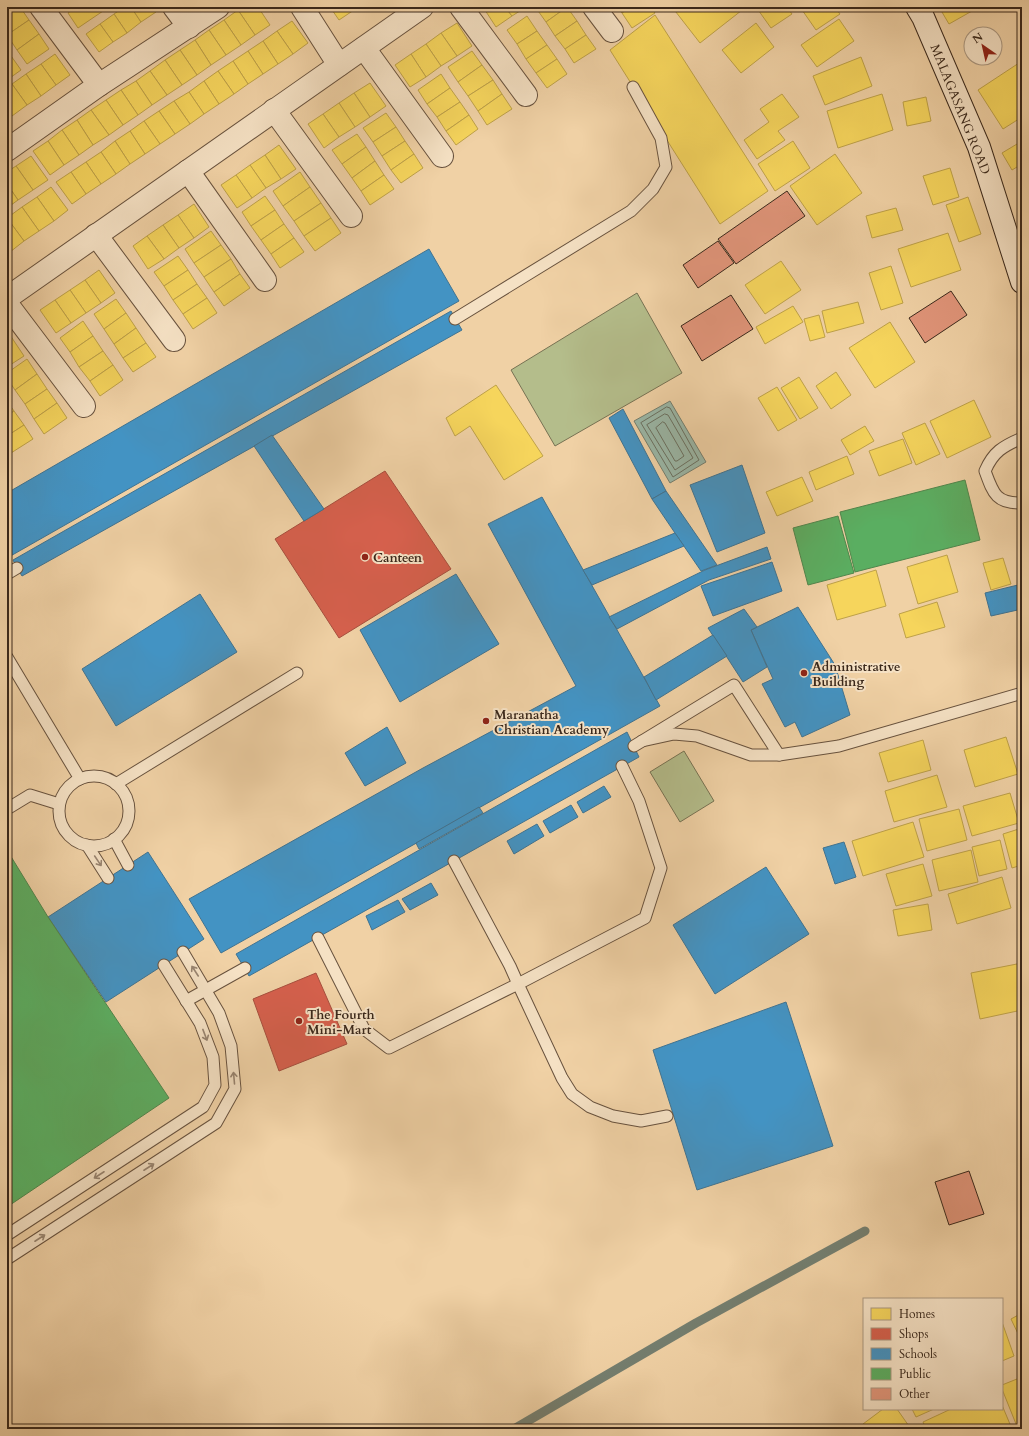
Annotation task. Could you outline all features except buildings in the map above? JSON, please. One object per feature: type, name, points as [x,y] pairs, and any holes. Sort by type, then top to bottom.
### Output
[{"type":"street","points":[[41,7],[99,85]]},
{"type":"street","points":[[174,7],[189,27]]},
{"type":"street","points":[[9,144],[218,7]]},
{"type":"street","points":[[302,7],[339,65]]},
{"type":"street","points":[[7,298],[422,7]]},
{"type":"street","points":[[461,7],[526,95]]},
{"type":"street","points":[[594,7],[612,31]]},
{"type":"street","name":"MALAGASANG ROAD","points":[[917,7],[923,17],[979,147],[1022,282]]},
{"type":"street","points":[[364,48],[442,156]]},
{"type":"street","points":[[274,110],[351,216]]},
{"type":"street","points":[[188,171],[265,280]]},
{"type":"street","points":[[96,235],[174,340]]},
{"type":"street","points":[[7,304],[84,406]]},
{"type":"lane","points":[[455,319],[631,211],[653,189],[666,167],[662,138],[633,86]]},
{"type":"lane","points":[[1022,438],[1006,445],[991,458],[986,472],[993,492],[1000,499],[1009,503],[1022,503]]},
{"type":"lane","points":[[7,658],[80,779]]},
{"type":"lane","points":[[116,784],[297,673]]},
{"type":"lane","points":[[779,754],[734,685],[638,743],[674,734],[689,735],[697,736],[751,755],[779,754],[839,746],[1022,693]]},
{"type":"lane","points":[[318,938],[364,1028],[389,1048],[518,984],[645,918],[661,868],[639,801],[622,766]]},
{"type":"lane","points":[[99,776],[116,784],[123,792],[127,802],[128,812],[127,822],[122,831],[114,839],[101,845],[87,845],[78,842],[65,831],[60,818],[59,804],[63,794],[70,785],[80,779],[99,776]]},
{"type":"lane","points":[[7,809],[30,795],[59,804]]},
{"type":"lane","points":[[114,839],[128,865]]},
{"type":"lane","points":[[87,845],[108,878]]},
{"type":"lane","points":[[454,861],[510,966],[562,1078],[572,1094],[590,1107],[613,1116],[641,1121],[667,1116]]},
{"type":"lane","points":[[7,1259],[216,1123],[234,1089],[231,1046],[219,1013],[183,952]]},
{"type":"lane","points":[[7,1235],[203,1107],[215,1085],[213,1057],[200,1023],[164,965]]},
{"type":"lane","points":[[186,1001],[245,968]]},
{"type":"green space","points":[[637,293],[682,373],[555,446],[511,370]]},
{"type":"green space","points":[[684,751],[714,801],[680,822],[650,772]]},
{"type":"water","points":[[670,401],[706,462],[670,483],[634,421]]},
{"type":"waterway","points":[[514,1429],[696,1323],[865,1231]]},
{"type":"place","name":"Canteen","points":[[365,557]]},
{"type":"place","name":"Administrative Building","points":[[804,673]]},
{"type":"place","name":"Maranatha Christian Academy","points":[[486,721]]},
{"type":"place","name":"The Fourth Mini-Mart","points":[[299,1021]]}]
